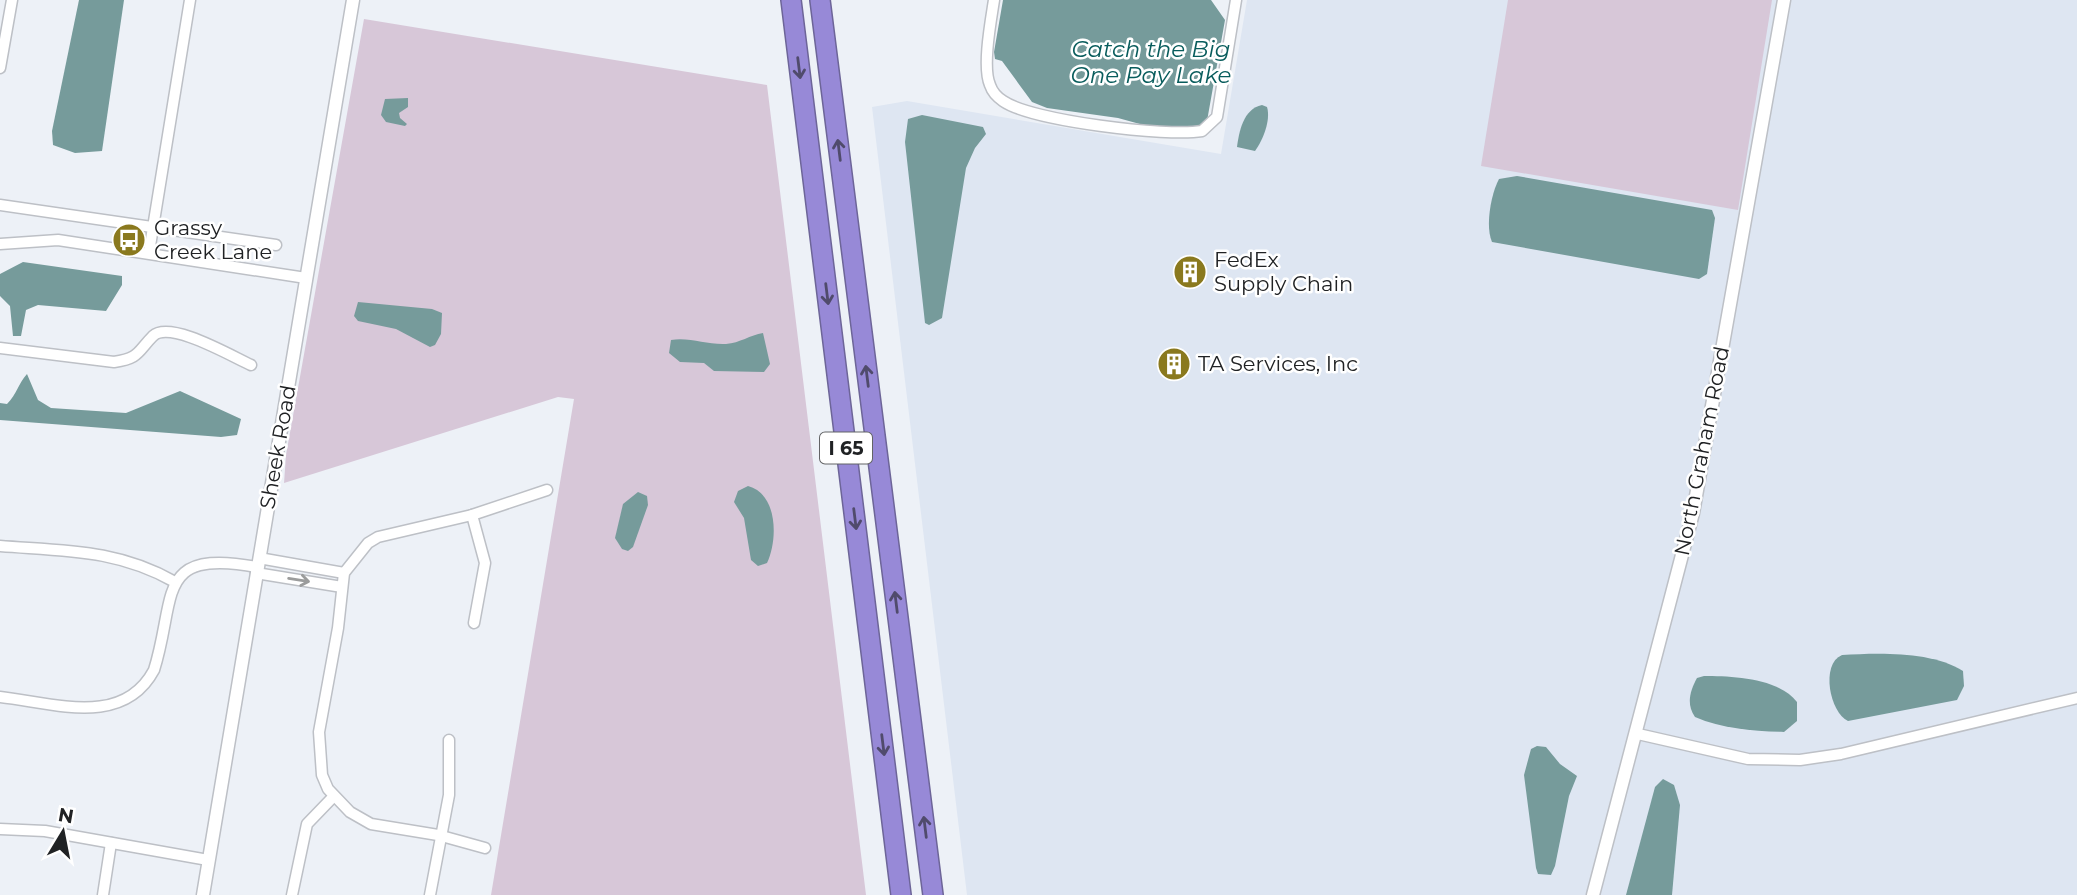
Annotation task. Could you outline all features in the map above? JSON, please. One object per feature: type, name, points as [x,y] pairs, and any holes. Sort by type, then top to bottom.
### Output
[{"type":"highway","name":"I 65","points":[[790,0],[901,895]]},
{"type":"highway","name":"I 65","points":[[822,0],[826,53],[933,895]]},
{"type":"street","points":[[0,68],[12,0]]},
{"type":"street","points":[[149,253],[190,0]]},
{"type":"street","name":"Sheek Road","points":[[202,895],[354,0]]},
{"type":"street","points":[[994,0],[987,74],[994,93],[1003,102],[1024,111],[1162,134],[1202,131],[1217,117],[1236,0]]},
{"type":"street","name":"North Graham Road","points":[[1593,895],[1693,513],[1784,0]]},
{"type":"street","points":[[0,205],[276,244]]},
{"type":"street","points":[[0,244],[58,240],[306,278]]},
{"type":"street","points":[[0,348],[114,362],[141,353],[154,335],[163,330],[177,332],[251,365]]},
{"type":"street","points":[[485,848],[442,836],[371,824],[350,812],[334,796],[322,775],[319,744],[344,573],[368,543],[378,537],[472,515],[547,490]]},
{"type":"street","points":[[472,515],[485,564],[474,623]]},
{"type":"street","points":[[0,547],[114,556],[151,569],[175,582]]},
{"type":"street","points":[[0,696],[96,707],[130,699],[155,670],[175,582],[187,571],[209,561],[344,573]]},
{"type":"street","points":[[257,566],[342,587]]},
{"type":"street","points":[[1637,734],[1748,759],[1811,759],[2077,698]]},
{"type":"street","points":[[430,895],[451,779],[449,740]]},
{"type":"street","points":[[292,895],[307,824],[334,796]]},
{"type":"street","points":[[0,829],[45,831],[208,860]]},
{"type":"street","points":[[103,895],[111,843]]},
{"type":"shaded area","points":[[1247,0],[2077,0],[2077,895],[967,895],[872,107],[907,101],[1221,154]]},
{"type":"shaded area","points":[[1508,0],[1772,0],[1738,210],[1481,166]]},
{"type":"shaded area","points":[[364,19],[767,85],[866,895],[491,895],[574,399],[558,397],[284,483],[286,455]]},
{"type":"water","points":[[79,0],[124,0],[102,151],[75,153],[53,145],[52,131]]},
{"type":"water","name":"Catch the Big One Pay Lake","points":[[1003,0],[1211,0],[1225,20],[1207,121],[1202,127],[1158,129],[1118,118],[1047,108],[1032,102],[1002,61],[995,59]]},
{"type":"water","points":[[408,98],[408,107],[399,113],[400,118],[407,124],[405,126],[386,122],[381,115],[385,99]]},
{"type":"water","points":[[1262,105],[1267,107],[1268,118],[1266,130],[1258,146],[1255,151],[1237,147],[1246,116]]},
{"type":"water","points":[[922,115],[983,127],[986,134],[975,148],[966,168],[942,318],[929,325],[925,323],[905,142],[908,119]]},
{"type":"water","points":[[1517,176],[1712,210],[1715,218],[1707,274],[1699,279],[1492,242],[1489,219],[1496,185],[1499,179]]},
{"type":"water","points":[[23,262],[122,276],[122,285],[106,311],[38,305],[26,310],[21,336],[13,336],[10,306],[0,296],[0,274]]},
{"type":"water","points":[[358,302],[432,309],[442,313],[441,334],[435,345],[430,347],[396,329],[358,321],[354,316]]},
{"type":"water","points":[[763,333],[770,364],[764,372],[714,371],[704,363],[680,362],[669,353],[671,340],[726,344]]},
{"type":"water","points":[[27,374],[38,400],[51,408],[126,413],[180,391],[241,419],[237,435],[221,437],[0,420],[0,403],[7,404]]},
{"type":"water","points":[[748,486],[765,498],[773,519],[771,553],[767,563],[758,566],[751,560],[744,518],[734,502],[738,491]]},
{"type":"water","points":[[638,492],[647,496],[648,505],[633,547],[628,551],[622,549],[615,538],[623,504]]},
{"type":"water","points":[[1888,654],[1936,660],[1963,671],[1964,686],[1957,700],[1848,721],[1836,709],[1829,678],[1835,660],[1842,655]]},
{"type":"water","points":[[1704,676],[1754,680],[1779,688],[1797,702],[1797,721],[1784,732],[1773,732],[1728,727],[1695,717],[1690,702],[1691,693],[1697,678]]},
{"type":"water","points":[[1537,746],[1546,747],[1560,764],[1577,776],[1569,796],[1551,875],[1538,874],[1536,868],[1524,775],[1531,749]]},
{"type":"water","points":[[1663,779],[1674,785],[1680,805],[1672,895],[1626,895],[1655,787]]},
{"type":"place","name":"Grassy Creek Lane","points":[[129,240]]},
{"type":"place","name":"FedEx Supply Chain","points":[[1190,272]]},
{"type":"place","name":"TA Services, Inc","points":[[1174,364]]}]
